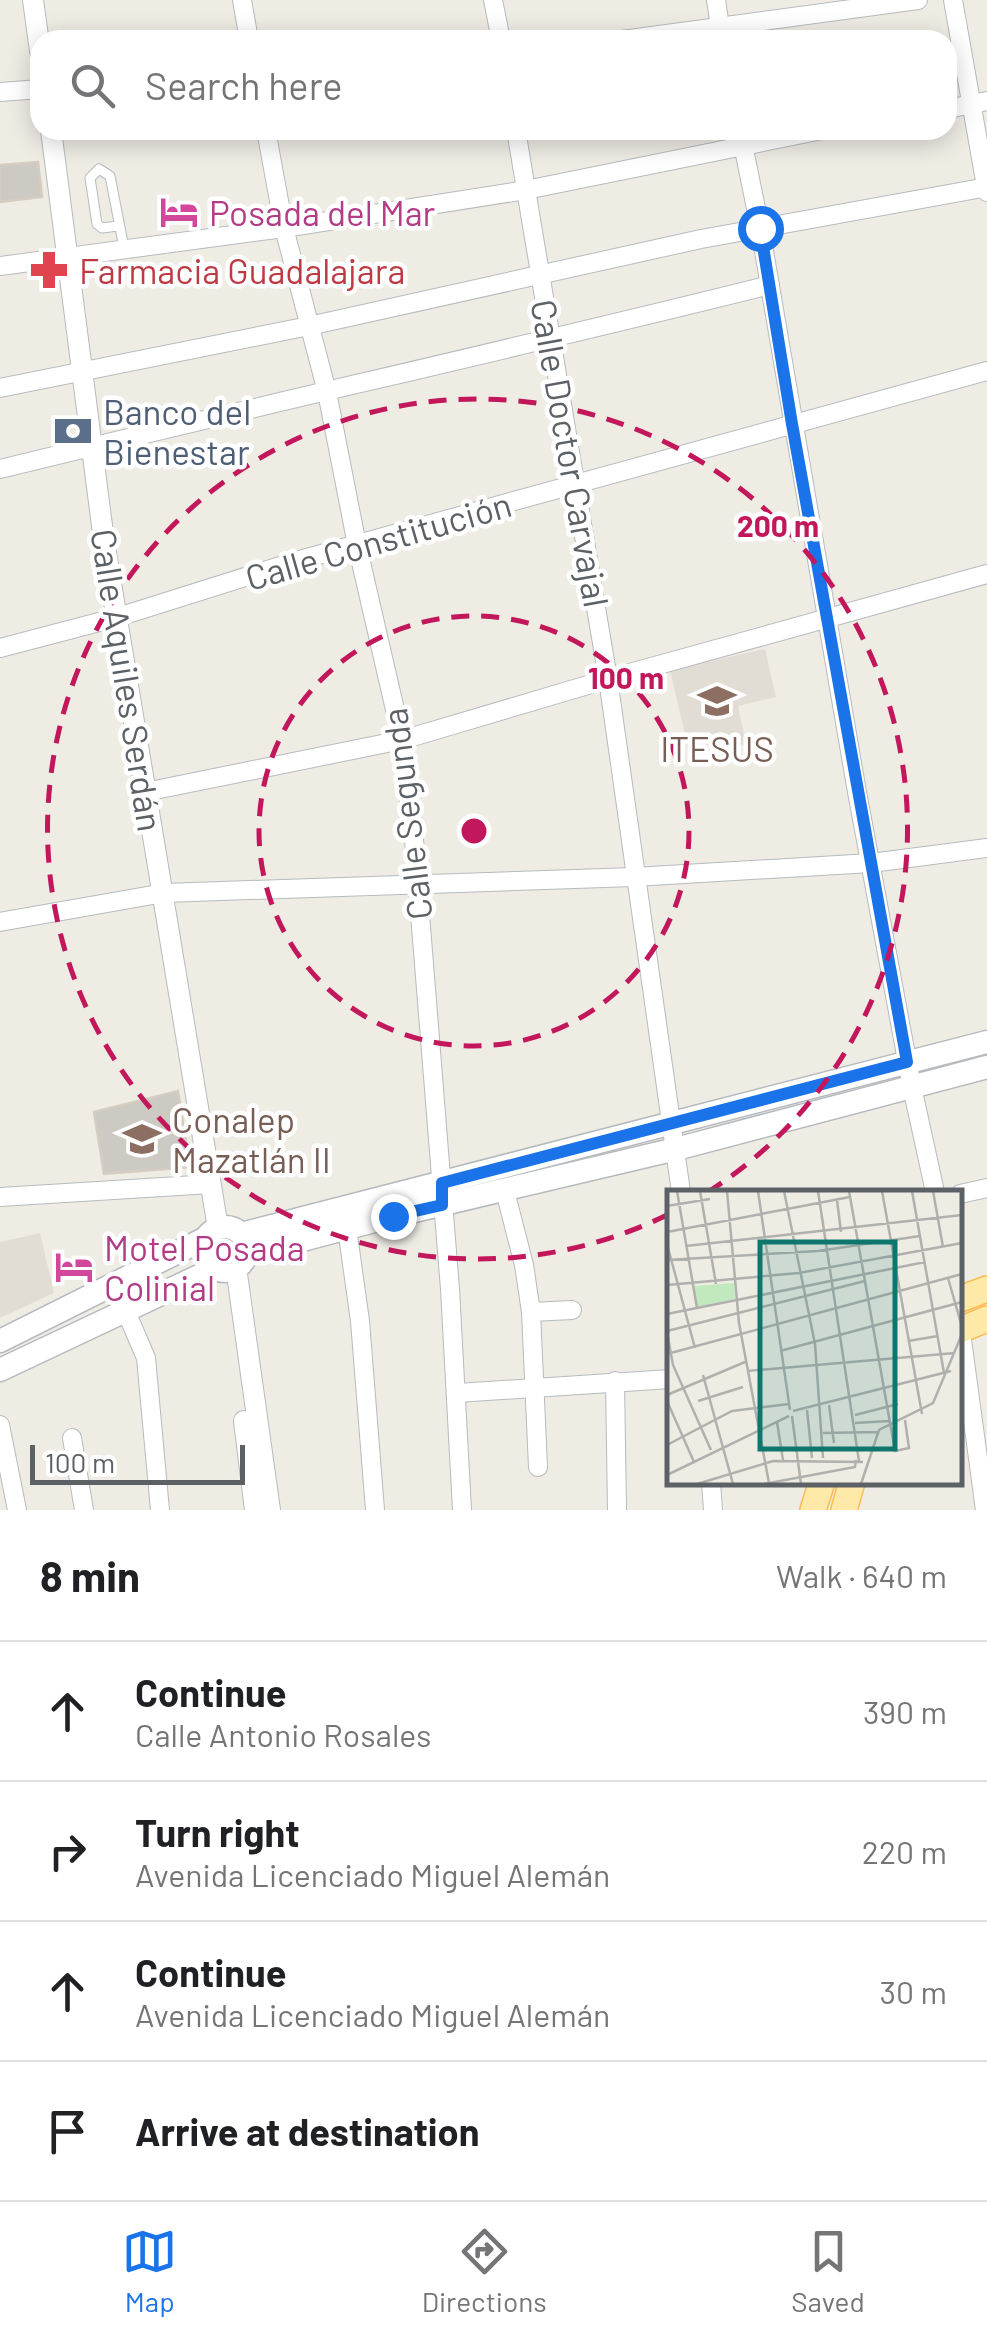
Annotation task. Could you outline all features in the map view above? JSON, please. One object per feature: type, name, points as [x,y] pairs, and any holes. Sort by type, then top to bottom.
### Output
[{"type":"main road","points":[[0,1370],[125,1309],[226,1252],[347,1228],[672,1122],[987,1042]]},
{"type":"main road","points":[[0,1341],[226,1252],[442,1194],[505,1191],[987,1067]]},
{"type":"main road","points":[[962,1298],[987,1289]]},
{"type":"main road","points":[[962,1328],[987,1319]]},
{"type":"main road","points":[[813,1510],[821,1485]]},
{"type":"main road","points":[[844,1510],[851,1485]]},
{"type":"street","points":[[33,0],[37,30]]},
{"type":"street","points":[[242,0],[247,30]]},
{"type":"street","points":[[493,0],[499,30]]},
{"type":"street","points":[[716,0],[720,30]]},
{"type":"street","points":[[744,30],[918,0]]},
{"type":"street","points":[[0,388],[309,326],[540,272],[987,188],[979,103],[953,0]]},
{"type":"street","points":[[0,92],[30,90]]},
{"type":"street","name":"Calle Aquiles Serdán","points":[[52,140],[104,541],[270,1510]]},
{"type":"street","name":"Calle Segunda","points":[[268,140],[284,228],[327,392],[356,545],[402,740],[442,1194],[462,1510]]},
{"type":"street","name":"Calle Doctor Carvajal","points":[[518,140],[608,679],[681,1190]]},
{"type":"street","points":[[0,266],[284,228],[526,190],[733,140]]},
{"type":"street","points":[[741,140],[907,1062],[935,1190]]},
{"type":"street","points":[[0,468],[770,285]]},
{"type":"street","name":"Calle Constitución","points":[[0,648],[987,371]]},
{"type":"street","points":[[145,792],[402,740],[987,574]]},
{"type":"street","points":[[0,922],[164,893],[634,877],[871,863],[987,848]]},
{"type":"street","points":[[0,1197],[212,1184]]},
{"type":"street","points":[[962,1194],[987,1188]]},
{"type":"street","points":[[505,1191],[524,1265],[531,1312],[538,1467]]},
{"type":"street","points":[[347,1228],[365,1374],[375,1510]]},
{"type":"street","name":"Calle Aquiles Serdán","points":[[226,1252],[255,1510]]},
{"type":"street","points":[[125,1309],[146,1358],[160,1510]]},
{"type":"street","points":[[531,1312],[572,1310]]},
{"type":"street","points":[[962,1343],[985,1510]]},
{"type":"street","points":[[457,1392],[667,1379]]},
{"type":"street","points":[[615,1381],[617,1510]]},
{"type":"street","points":[[0,1424],[17,1510]]},
{"type":"street","points":[[72,1438],[84,1510]]},
{"type":"street","points":[[711,1485],[713,1510]]},
{"type":"lane","points":[[118,226],[102,228],[97,224],[90,178],[99,170],[110,176],[124,248]]},
{"type":"shaded area","name":"ITESUS","points":[[765,649],[776,697],[738,706],[746,744],[690,756],[670,670]]},
{"type":"shaded area","points":[[40,1233],[54,1293],[0,1318],[0,1242]]},
{"type":"building","points":[[38,162],[42,197],[0,202],[0,165]]},
{"type":"building","name":"Conalep Mazatlán II","points":[[178,1091],[190,1167],[104,1174],[94,1112]]},
{"type":"place","name":"Posada del Mar","points":[[179,212]]},
{"type":"place","name":"Farmacia Guadalajara","points":[[49,270]]},
{"type":"place","name":"Banco del Bienestar","points":[[73,431]]},
{"type":"place","name":"ITESUS","points":[[717,701]]},
{"type":"place","name":"Conalep Mazatlán II","points":[[142,1139]]},
{"type":"place","name":"Motel Posada Colinial","points":[[74,1267]]},
{"type":"route","points":[[393,1216],[442,1205],[442,1183],[907,1062],[760,228]]}]
